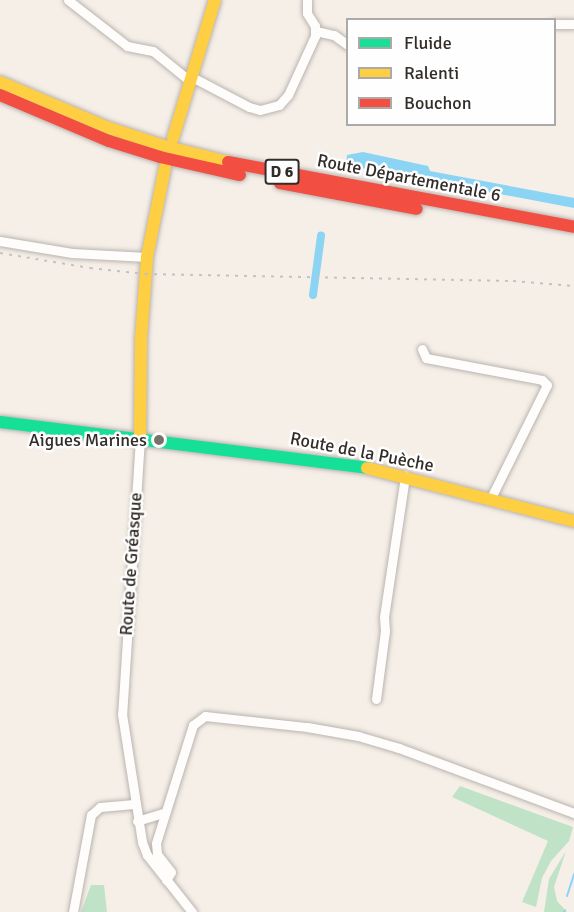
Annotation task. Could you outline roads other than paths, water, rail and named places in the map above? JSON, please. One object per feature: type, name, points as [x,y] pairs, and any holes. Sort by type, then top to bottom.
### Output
[{"type":"main road","points":[[173,138],[215,0]]},
{"type":"main road","name":"Route Départementale 6","points":[[0,82],[109,128],[184,151],[290,174],[574,227]]},
{"type":"main road","name":"Route Départementale 6","points":[[0,95],[68,126],[109,141],[207,169],[574,238]]},
{"type":"main road","points":[[140,438],[141,339],[147,257],[165,168]]},
{"type":"main road","name":"Route de la Puèche","points":[[0,422],[307,458],[405,476],[574,521]]},
{"type":"street","points":[[68,0],[127,46],[153,51],[191,80],[260,110],[279,105],[288,95],[316,31],[306,9],[307,0]]},
{"type":"street","points":[[556,24],[574,24]]},
{"type":"street","points":[[316,31],[334,35],[346,44]]},
{"type":"street","points":[[0,241],[72,254],[147,257]]},
{"type":"street","points":[[422,349],[426,358],[542,380],[547,385],[491,498]]},
{"type":"street","name":"Route de Gréasque","points":[[140,438],[122,714],[137,821],[147,855],[192,912]]},
{"type":"street","points":[[376,699],[385,631],[384,617],[405,476]]},
{"type":"street","points":[[166,880],[171,875],[170,869],[157,854],[156,846],[164,813],[193,725],[205,716],[307,727],[358,736],[399,748],[574,813]]},
{"type":"street","points":[[73,912],[92,815],[100,807],[134,804]]},
{"type":"street","points":[[137,821],[164,813]]},
{"type":"water","points":[[363,152],[428,166],[430,171],[574,198],[574,208],[346,165],[347,155]]},
{"type":"waterway","points":[[313,295],[321,236]]},
{"type":"waterway","points":[[567,896],[574,874]]},
{"type":"railway","points":[[0,253],[90,268],[145,274],[513,281],[574,286]]},
{"type":"place","name":"Aigues Marines","points":[[159,440]]}]
